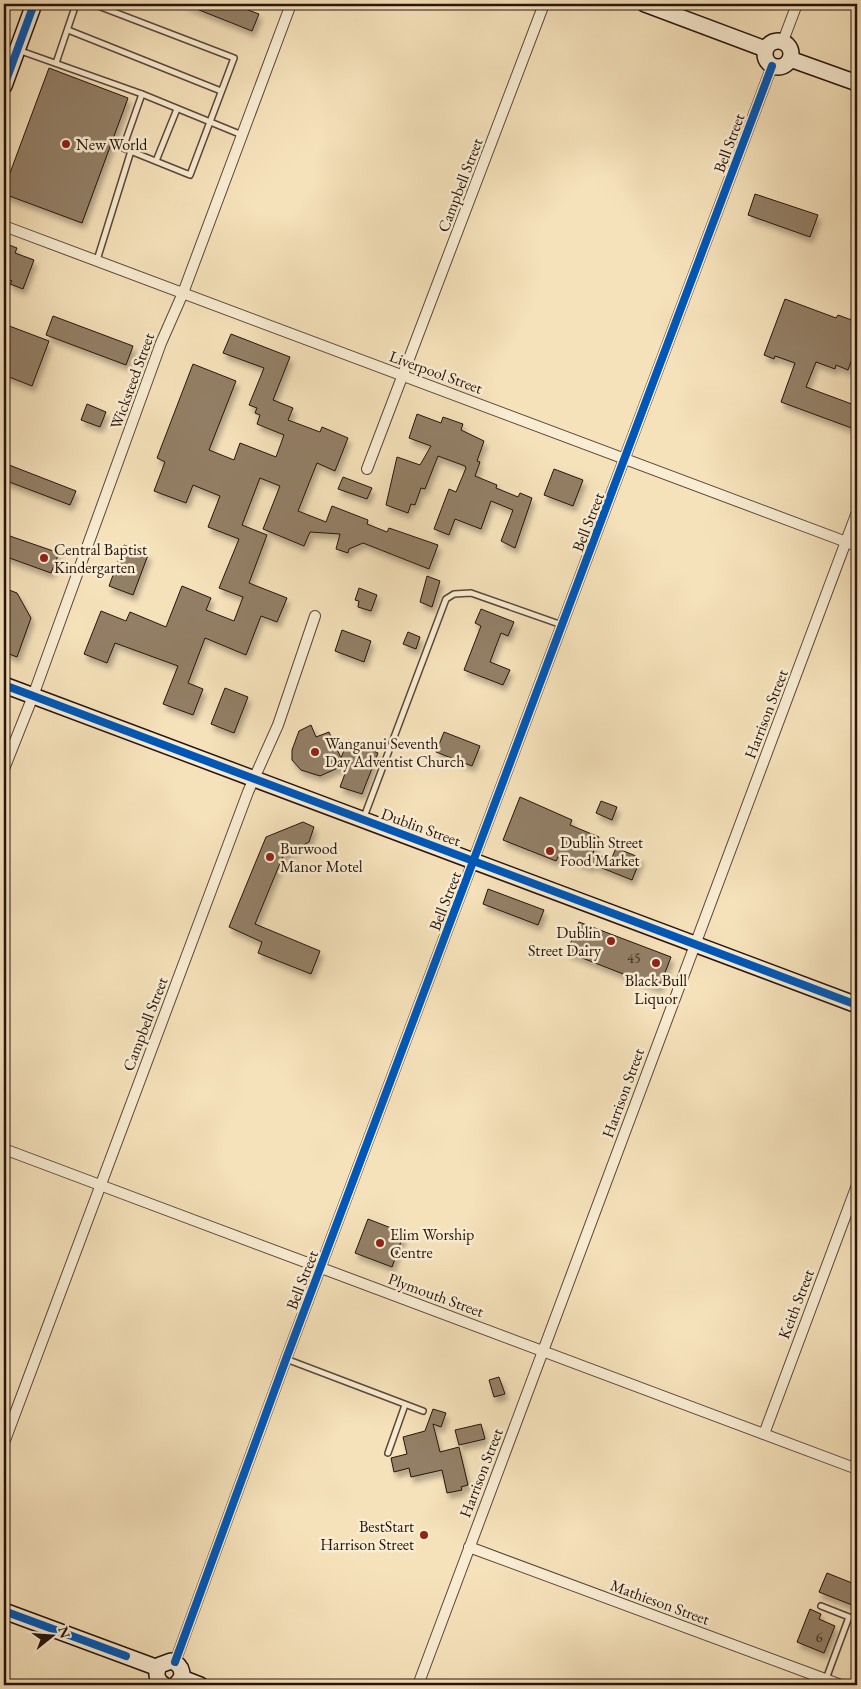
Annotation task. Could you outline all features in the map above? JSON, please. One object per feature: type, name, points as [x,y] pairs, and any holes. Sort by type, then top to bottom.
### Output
[{"type":"main road","points":[[4,86],[34,4]]},
{"type":"main road","points":[[645,4],[765,48]]},
{"type":"main road","points":[[774,40],[783,41],[791,50],[790,59],[785,65],[772,66],[766,60],[765,48],[774,40]]},
{"type":"main road","points":[[790,59],[857,84]]},
{"type":"main road","name":"Dublin Street","points":[[4,685],[857,1005]]},
{"type":"main road","points":[[4,1612],[158,1668]]},
{"type":"main road","points":[[164,1685],[157,1676],[158,1668],[167,1661],[175,1662],[182,1671],[178,1682],[200,1685]]},
{"type":"street","name":"Wicksteed Street","points":[[4,769],[33,696],[161,343],[183,293],[291,4]]},
{"type":"street","name":"Campbell Street","points":[[367,468],[544,4]]},
{"type":"street","points":[[783,41],[797,4]]},
{"type":"street","name":"Bell Street","points":[[175,1662],[286,1359],[475,862],[772,66]]},
{"type":"street","name":"Liverpool Street","points":[[4,226],[857,546]]},
{"type":"street","name":"Harrison Street","points":[[418,1685],[857,512]]},
{"type":"street","name":"Campbell Street","points":[[4,1443],[248,792],[278,725],[315,616]]},
{"type":"street","name":"Plymouth Street","points":[[4,1149],[857,1469]]},
{"type":"street","name":"Keith Street","points":[[764,1434],[857,1185]]},
{"type":"street","name":"Mathieson Street","points":[[469,1547],[841,1685]]},
{"type":"lane","points":[[56,63],[76,4]]},
{"type":"lane","points":[[93,4],[234,58],[190,175],[123,148],[142,94]]},
{"type":"lane","points":[[68,30],[222,92]]},
{"type":"lane","points":[[17,50],[142,94],[242,135]]},
{"type":"lane","points":[[156,161],[176,109]]},
{"type":"lane","points":[[97,260],[131,151]]},
{"type":"lane","points":[[363,820],[446,599],[454,594],[471,593],[563,626]]},
{"type":"lane","points":[[286,1359],[423,1412]]},
{"type":"lane","points":[[388,1453],[405,1405]]},
{"type":"lane","points":[[821,1606],[849,1617],[826,1680]]},
{"type":"building","points":[[184,4],[232,4],[259,14],[252,31]]},
{"type":"building","name":"New World","points":[[49,68],[128,98],[82,223],[4,194],[4,189]]},
{"type":"building","points":[[755,194],[818,215],[810,237],[748,215]]},
{"type":"building","points":[[4,243],[17,248],[15,253],[34,260],[23,289],[10,284],[12,281],[4,278]]},
{"type":"building","points":[[785,299],[836,318],[838,315],[857,322],[857,345],[848,370],[836,365],[835,369],[816,362],[806,387],[857,406],[857,430],[781,402],[795,363],[775,356],[774,359],[764,355]]},
{"type":"building","points":[[53,316],[133,346],[126,365],[46,335]]},
{"type":"building","points":[[4,324],[49,341],[32,386],[4,375]]},
{"type":"building","points":[[231,334],[290,357],[273,400],[293,408],[288,420],[320,432],[322,427],[348,438],[335,471],[317,463],[298,511],[326,522],[332,506],[368,520],[367,524],[387,532],[389,528],[438,545],[429,569],[363,543],[349,549],[348,553],[336,549],[340,534],[310,532],[304,546],[263,529],[280,486],[260,478],[242,525],[267,535],[249,583],[287,598],[277,622],[261,616],[246,655],[205,638],[188,683],[203,689],[193,715],[163,704],[178,666],[115,643],[107,663],[84,654],[101,611],[126,621],[130,612],[166,627],[182,586],[211,598],[206,610],[234,621],[243,597],[219,588],[239,539],[208,527],[220,496],[193,485],[186,503],[154,491],[165,462],[157,458],[193,364],[236,381],[209,450],[234,460],[240,443],[276,457],[284,435],[257,424],[260,415],[255,413],[257,408],[249,405],[264,368],[223,353]]},
{"type":"building","points":[[87,404],[106,412],[100,427],[81,420]]},
{"type":"building","points":[[417,414],[441,423],[443,417],[463,424],[461,430],[484,441],[477,461],[480,462],[475,476],[497,485],[496,488],[518,497],[520,493],[532,498],[515,548],[501,541],[513,510],[491,501],[481,529],[455,519],[449,535],[434,529],[449,489],[456,492],[466,468],[438,456],[425,489],[421,488],[415,505],[411,504],[408,513],[386,505],[397,457],[420,465],[431,446],[409,438]]},
{"type":"building","points":[[4,463],[76,491],[70,505],[4,480]]},
{"type":"building","points":[[554,469],[583,480],[573,506],[544,495]]},
{"type":"building","points":[[343,477],[372,488],[367,499],[338,489]]},
{"type":"building","points":[[4,534],[59,553],[51,573],[4,556]]},
{"type":"building","points":[[124,545],[148,555],[133,595],[109,586]]},
{"type":"building","points":[[427,576],[440,581],[432,607],[420,602]]},
{"type":"building","points":[[4,588],[17,593],[31,618],[17,657],[4,652]]},
{"type":"building","points":[[359,588],[377,595],[371,611],[358,607],[359,601],[355,600]]},
{"type":"building","points":[[481,609],[514,622],[508,636],[501,633],[490,662],[510,670],[503,685],[464,670],[481,626],[475,623]]},
{"type":"building","points":[[342,630],[371,641],[364,662],[335,651]]},
{"type":"building","points":[[408,632],[420,637],[416,649],[403,644]]},
{"type":"building","points":[[225,688],[248,697],[234,733],[211,724]]},
{"type":"building","points":[[311,725],[316,737],[329,732],[341,758],[348,740],[378,753],[362,794],[340,787],[349,763],[320,776],[301,770],[292,760],[292,750],[299,731]]},
{"type":"building","points":[[444,732],[480,746],[472,766],[436,752]]},
{"type":"building","points":[[520,797],[572,820],[570,825],[599,837],[593,853],[611,860],[616,848],[641,858],[632,880],[592,864],[591,867],[559,855],[556,861],[503,840]]},
{"type":"building","points":[[601,801],[617,807],[612,820],[596,813]]},
{"type":"building","points":[[303,822],[314,827],[309,842],[283,856],[255,924],[320,951],[311,974],[258,953],[262,942],[229,927],[266,837]]},
{"type":"building","points":[[488,889],[544,910],[538,925],[483,904]]},
{"type":"building","points":[[579,922],[671,957],[659,988],[567,952]]},
{"type":"building","name":"Elim Worship Centre","points":[[368,1219],[404,1233],[392,1267],[355,1253]]},
{"type":"building","points":[[499,1377],[505,1394],[494,1397],[489,1380]]},
{"type":"building","points":[[433,1409],[446,1413],[441,1427],[433,1424],[440,1452],[459,1447],[468,1485],[461,1487],[462,1490],[447,1493],[442,1470],[411,1477],[409,1468],[394,1472],[391,1458],[407,1454],[403,1437],[425,1431]]},
{"type":"building","points":[[481,1424],[485,1439],[459,1445],[455,1430]]},
{"type":"building","points":[[827,1573],[857,1585],[852,1605],[819,1592]]},
{"type":"building","points":[[810,1609],[821,1614],[819,1619],[835,1626],[824,1653],[797,1642]]},
{"type":"cycle path","points":[[4,86],[34,4]]},
{"type":"cycle path","points":[[175,1662],[286,1359],[772,66]]},
{"type":"cycle path","points":[[4,685],[857,1005]]},
{"type":"cycle path","points":[[4,1611],[126,1656]]},
{"type":"place","name":"New World","points":[[66,144]]},
{"type":"place","name":"Central Baptist Kindergarten","points":[[44,558]]},
{"type":"place","name":"Wanganui Seventh Day Adventist Church","points":[[315,752]]},
{"type":"place","name":"Dublin Street Food Market","points":[[550,851]]},
{"type":"place","name":"Burwood Manor Motel","points":[[270,857]]},
{"type":"place","name":"Dublin Street Dairy","points":[[611,941]]},
{"type":"place","name":"Black Bull Liquor","points":[[656,963]]},
{"type":"place","name":"Elim Worship Centre","points":[[380,1243]]},
{"type":"place","name":"BestStart Harrison Street","points":[[424,1535]]}]
